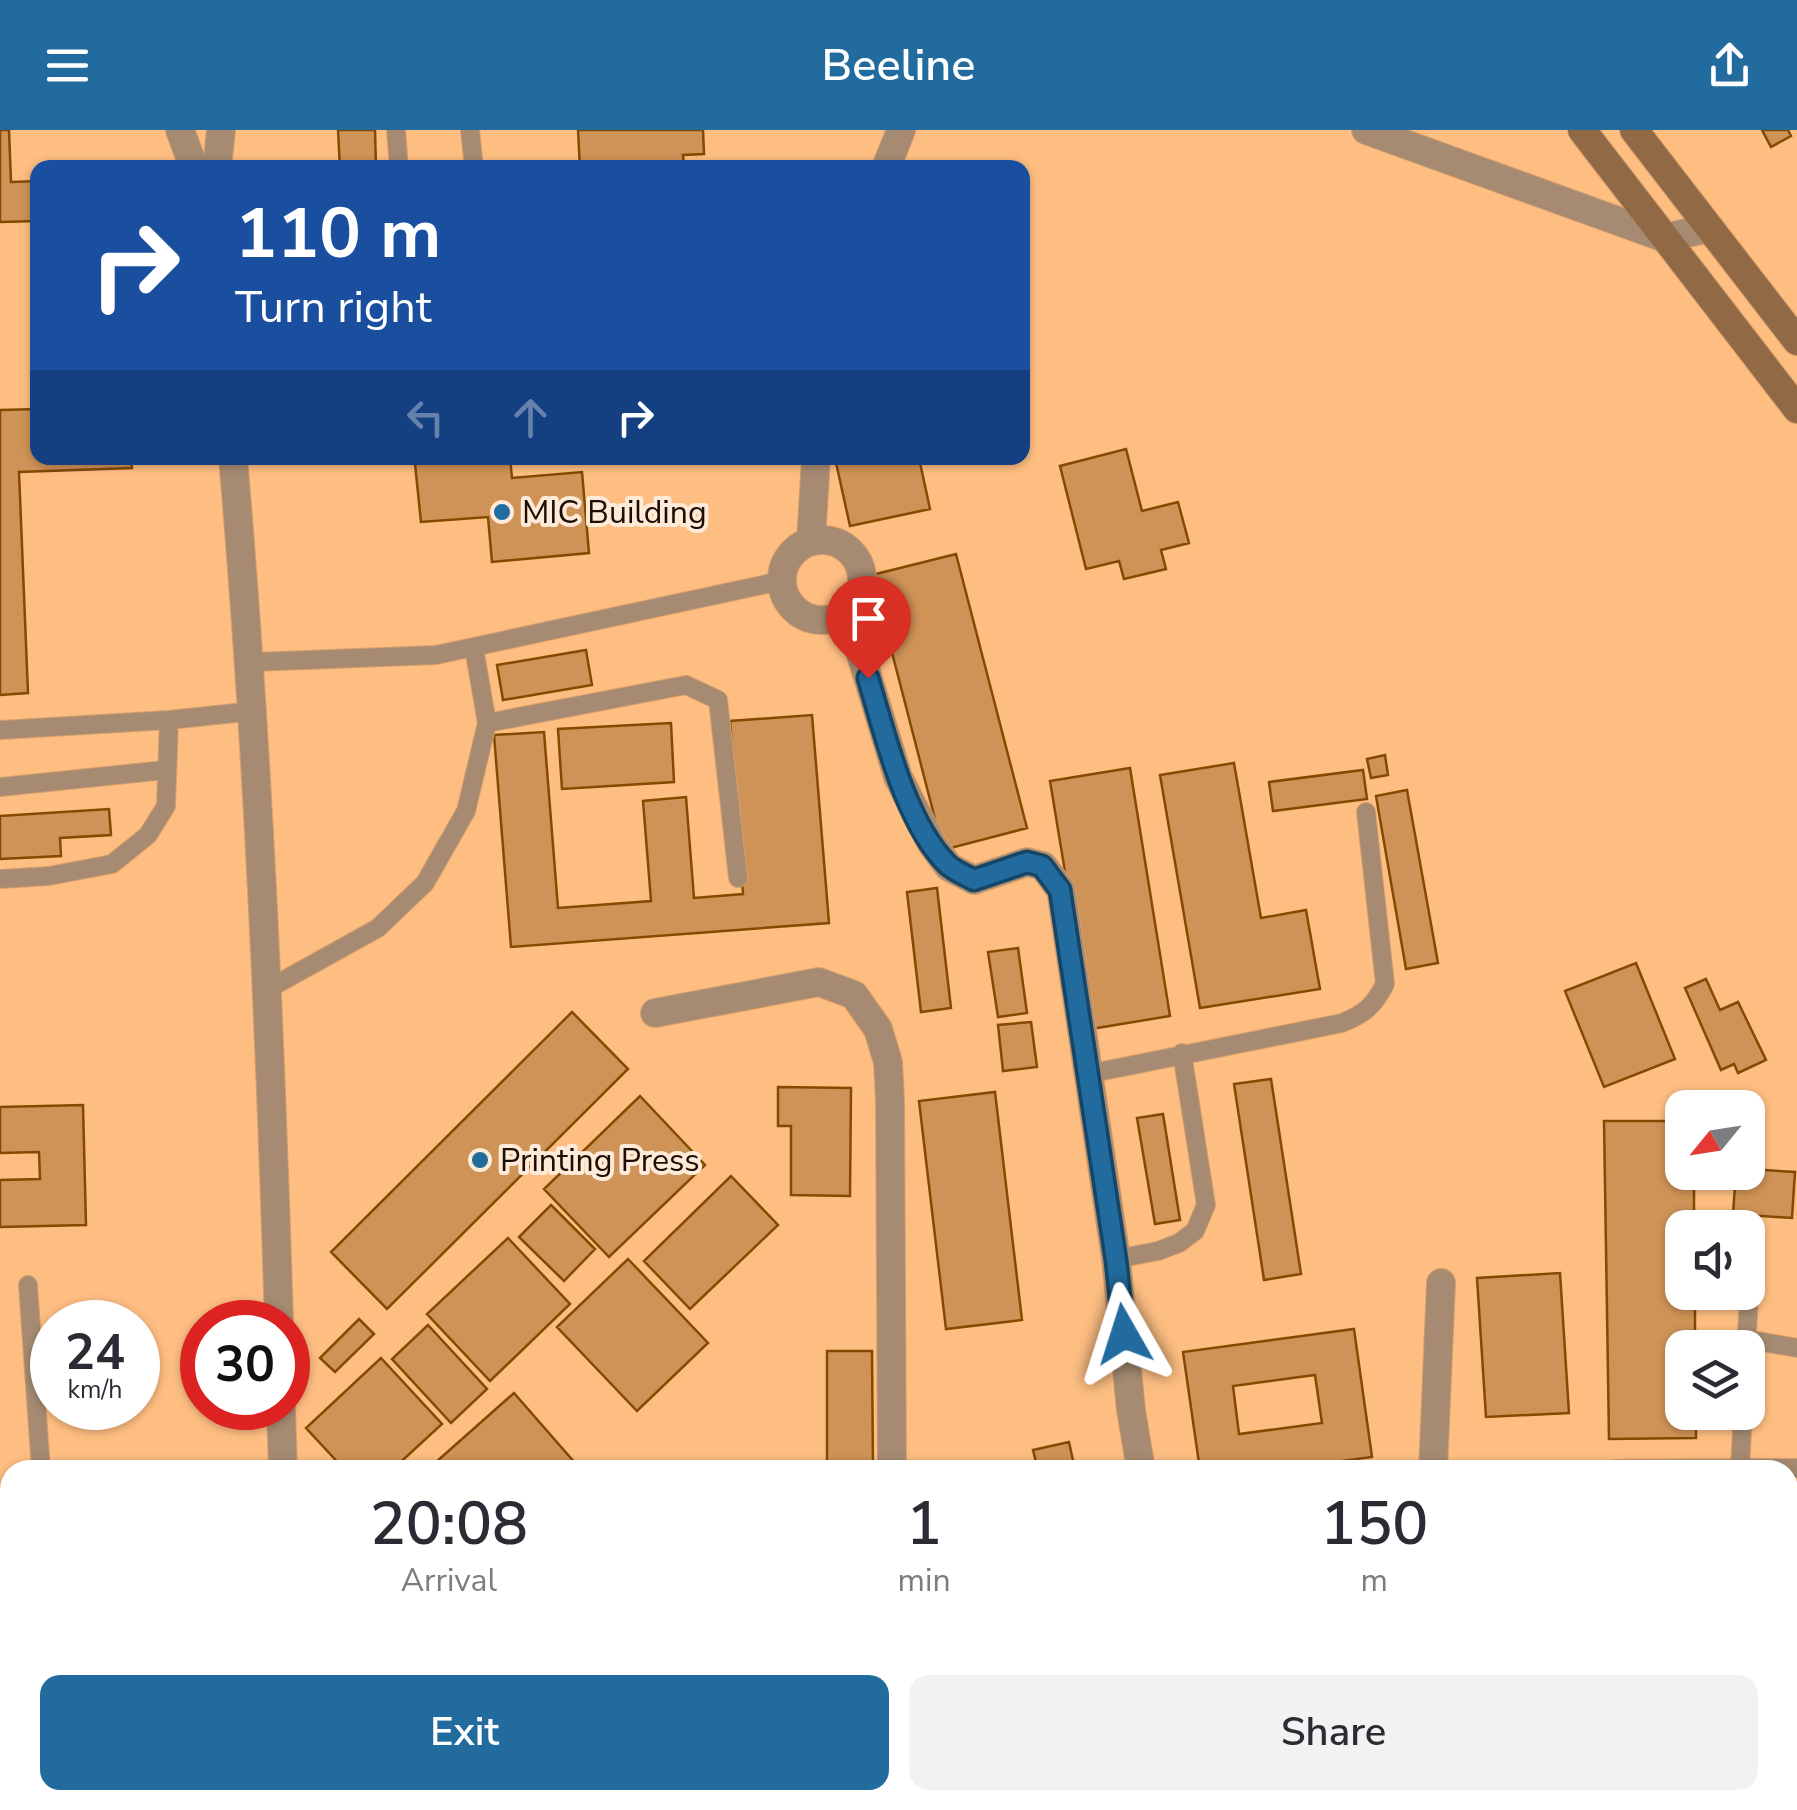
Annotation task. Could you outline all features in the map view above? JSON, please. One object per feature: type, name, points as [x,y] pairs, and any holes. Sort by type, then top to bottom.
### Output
[{"type":"main road","points":[[1582,130],[1797,409]]},
{"type":"main road","points":[[1634,130],[1797,341]]},
{"type":"street","points":[[180,130],[191,160]]},
{"type":"street","points":[[200,130],[205,160]]},
{"type":"street","points":[[218,160],[221,130]]},
{"type":"street","points":[[889,160],[901,130]]},
{"type":"street","points":[[1366,130],[1665,238],[1709,228]]},
{"type":"street","points":[[235,465],[254,711],[268,988],[277,1300]]},
{"type":"street","points":[[812,541],[816,465]]},
{"type":"street","points":[[830,540],[846,547],[858,562],[862,579],[859,598],[848,612],[831,620],[813,620],[797,612],[785,598],[780,581],[784,563],[795,548],[812,541],[830,540]]},
{"type":"street","points":[[848,612],[898,777],[932,844],[949,867],[974,880],[1027,862],[1042,866],[1060,890],[1116,1260],[1139,1460]]},
{"type":"street","points":[[655,1013],[820,982],[854,995],[878,1028],[888,1062],[890,1100],[892,1460]]},
{"type":"street","points":[[1433,1460],[1441,1283]]},
{"type":"street","points":[[282,1430],[283,1460]]},
{"type":"lane","points":[[396,130],[398,160]]},
{"type":"lane","points":[[470,130],[473,160]]},
{"type":"lane","points":[[251,662],[436,655],[780,581]]},
{"type":"lane","points":[[268,988],[378,928],[425,882],[466,811],[487,723],[474,648]]},
{"type":"lane","points":[[487,723],[686,685],[718,700],[738,878]]},
{"type":"lane","points":[[0,730],[254,711]]},
{"type":"lane","points":[[0,879],[49,876],[112,864],[148,835],[166,806],[169,720]]},
{"type":"lane","points":[[0,787],[166,770]]},
{"type":"lane","points":[[1088,1074],[1342,1023],[1364,1014],[1376,1003],[1386,984],[1366,812]]},
{"type":"lane","points":[[1116,1260],[1158,1251],[1178,1242],[1195,1231],[1206,1205],[1182,1053]]},
{"type":"lane","points":[[28,1285],[41,1460]]},
{"type":"lane","points":[[1765,1345],[1797,1348]]},
{"type":"lane","points":[[1740,1460],[1742,1430]]},
{"type":"building","points":[[0,130],[9,130],[11,182],[30,181],[30,221],[0,222]]},
{"type":"building","points":[[338,130],[375,130],[376,160],[340,160]]},
{"type":"building","points":[[578,130],[703,130],[704,154],[683,155],[683,160],[580,160]]},
{"type":"building","points":[[1762,130],[1788,130],[1791,136],[1771,147]]},
{"type":"building","points":[[30,409],[30,465],[132,468],[19,472],[28,693],[0,695],[0,410]]},
{"type":"building","points":[[1126,449],[1142,511],[1178,502],[1189,543],[1161,550],[1166,569],[1124,579],[1119,561],[1086,569],[1060,466]]},
{"type":"building","name":"MIC Building","points":[[415,465],[511,465],[512,478],[582,472],[589,553],[492,562],[488,517],[421,522]]},
{"type":"building","points":[[837,465],[921,465],[930,509],[850,526]]},
{"type":"building","points":[[956,554],[1027,828],[943,850],[872,575]]},
{"type":"building","points":[[586,650],[592,685],[503,700],[497,665]]},
{"type":"building","points":[[812,715],[829,923],[511,947],[494,735],[544,732],[558,908],[651,901],[643,801],[686,797],[694,898],[743,894],[730,721]]},
{"type":"building","points":[[671,723],[674,782],[562,789],[558,729]]},
{"type":"building","points":[[1385,755],[1388,775],[1371,778],[1367,759]]},
{"type":"building","points":[[1234,763],[1261,918],[1306,910],[1320,989],[1200,1008],[1160,775]]},
{"type":"building","points":[[1130,768],[1170,1016],[1091,1029],[1050,781]]},
{"type":"building","points":[[1363,770],[1367,799],[1273,811],[1269,782]]},
{"type":"building","points":[[1407,790],[1438,963],[1406,969],[1376,796]]},
{"type":"building","points":[[109,809],[111,835],[60,838],[61,856],[0,859],[0,816]]},
{"type":"building","points":[[937,888],[951,1008],[921,1012],[907,892]]},
{"type":"building","points":[[1018,948],[1027,1013],[998,1017],[988,952]]},
{"type":"building","points":[[1636,963],[1675,1059],[1604,1087],[1565,991]]},
{"type":"building","points":[[1706,979],[1720,1010],[1738,1002],[1766,1060],[1738,1073],[1734,1064],[1721,1070],[1685,988]]},
{"type":"building","name":"Printing Press","points":[[572,1012],[628,1069],[387,1309],[331,1252]]},
{"type":"building","points":[[1031,1022],[1037,1067],[1003,1071],[998,1025]]},
{"type":"building","points":[[1271,1079],[1301,1274],[1264,1280],[1234,1084]]},
{"type":"building","points":[[778,1087],[851,1088],[850,1196],[791,1195],[791,1126],[778,1126]]},
{"type":"building","points":[[995,1092],[1022,1320],[946,1329],[919,1101]]},
{"type":"building","points":[[640,1096],[705,1165],[609,1257],[544,1189]]},
{"type":"building","points":[[83,1105],[86,1225],[0,1227],[0,1180],[40,1179],[39,1152],[0,1153],[0,1107]]},
{"type":"building","points":[[1163,1114],[1180,1220],[1155,1224],[1137,1118]]},
{"type":"building","points":[[1604,1121],[1665,1121],[1665,1190],[1694,1190],[1694,1210],[1665,1210],[1665,1310],[1695,1310],[1695,1330],[1665,1330],[1665,1430],[1696,1430],[1696,1438],[1609,1439]]},
{"type":"building","points":[[1765,1170],[1795,1172],[1792,1218],[1765,1216],[1765,1210],[1733,1210],[1735,1190],[1765,1190]]},
{"type":"building","points":[[731,1176],[778,1225],[690,1309],[644,1261]]},
{"type":"building","points":[[551,1205],[595,1249],[564,1281],[519,1237]]},
{"type":"building","points":[[508,1238],[570,1304],[490,1381],[427,1314]]},
{"type":"building","name":"Printing Press","points":[[628,1259],[708,1343],[637,1411],[557,1327]]},
{"type":"building","points":[[1560,1273],[1569,1413],[1486,1417],[1477,1278]]},
{"type":"building","points":[[359,1319],[374,1334],[335,1372],[320,1358]]},
{"type":"building","points":[[428,1325],[487,1389],[451,1423],[392,1359]]},
{"type":"building","points":[[1354,1329],[1372,1457],[1199,1460],[1183,1352]],"holes":[[[1315,1375],[1322,1423],[1239,1434],[1233,1386]]]},
{"type":"building","points":[[827,1351],[872,1351],[873,1460],[827,1460]]},
{"type":"building","points":[[381,1358],[442,1424],[403,1460],[336,1460],[308,1430],[310,1424]]},
{"type":"building","points":[[514,1393],[572,1460],[438,1460]]},
{"type":"building","points":[[1069,1442],[1073,1460],[1036,1460],[1033,1450]]},
{"type":"place","name":"MIC Building","points":[[502,512]]},
{"type":"place","name":"Printing Press","points":[[480,1160]]},
{"type":"route","points":[[868,678],[898,777],[932,844],[949,867],[974,880],[1027,862],[1042,866],[1060,890],[1124,1334]]}]
